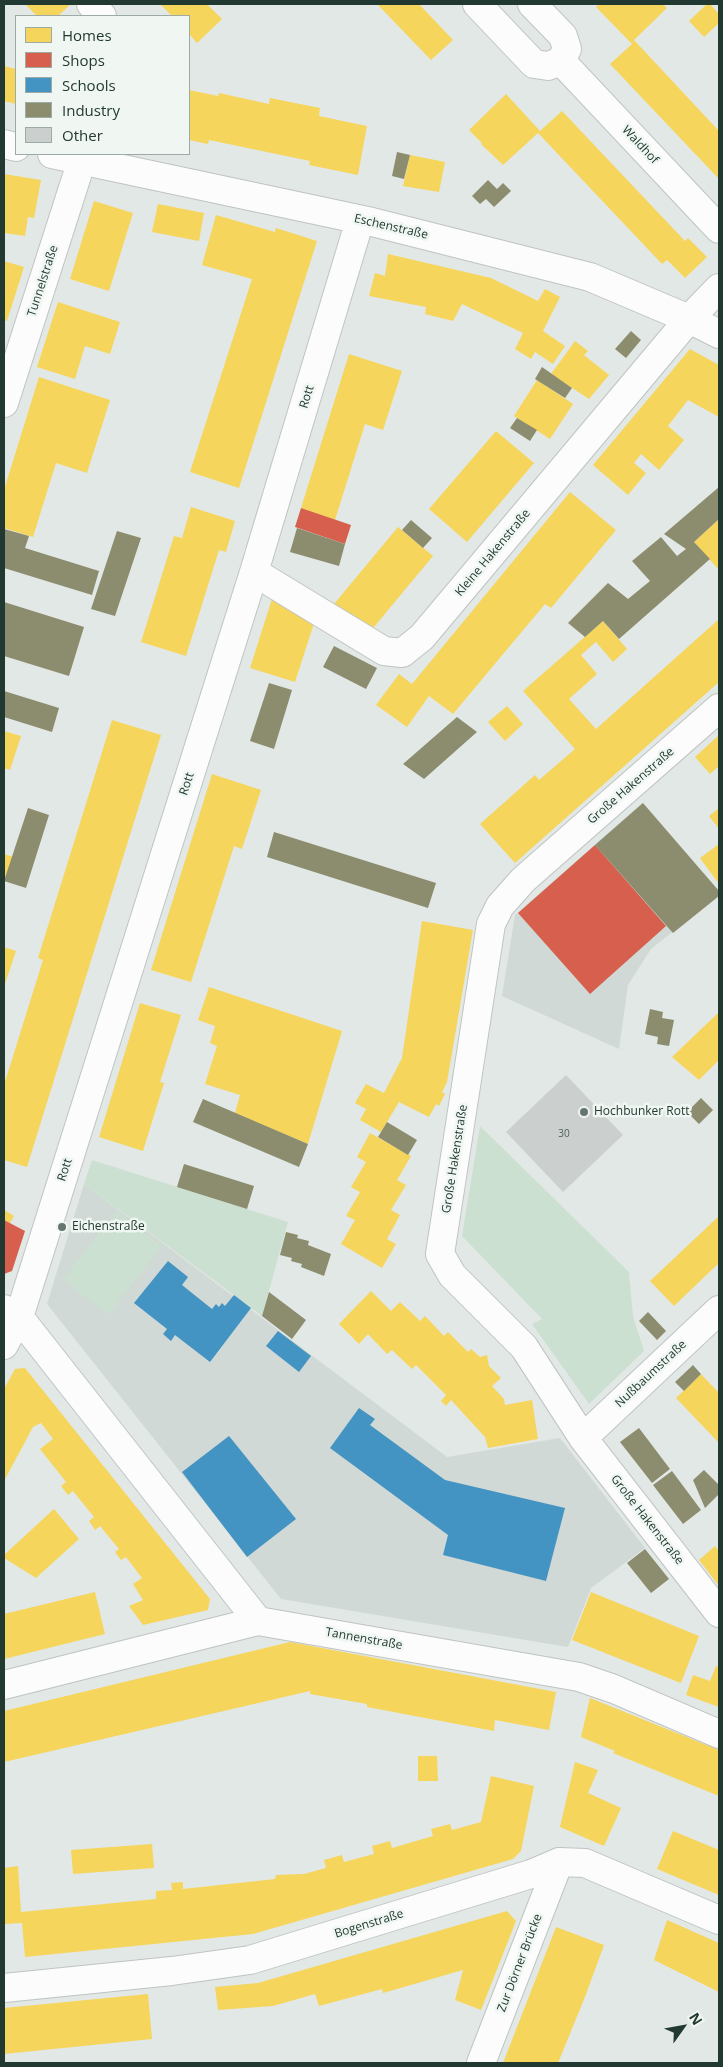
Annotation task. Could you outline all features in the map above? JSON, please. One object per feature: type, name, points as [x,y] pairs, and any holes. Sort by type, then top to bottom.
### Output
[{"type":"street","points":[[91,4],[101,15]]},
{"type":"street","points":[[477,4],[534,64],[548,66],[561,61],[567,48],[563,36],[532,4]]},
{"type":"street","name":"Waldhof","points":[[561,61],[719,229]]},
{"type":"street","name":"Eschenstraße","points":[[57,155],[82,160],[114,160],[590,277],[690,319],[719,334]]},
{"type":"street","name":"Tunnelstraße","points":[[4,403],[82,160]]},
{"type":"street","name":"Rott","points":[[4,1345],[11,1314],[254,572],[360,220]]},
{"type":"street","points":[[690,319],[719,288]]},
{"type":"street","name":"Kleine Hakenstraße","points":[[254,572],[384,651],[402,653],[422,637],[690,319]]},
{"type":"street","name":"Große Hakenstraße","points":[[719,708],[523,880],[500,906],[492,924],[440,1254],[452,1275],[524,1347],[583,1438],[719,1613]]},
{"type":"street","name":"Nußbaumstraße","points":[[583,1438],[719,1310]]},
{"type":"street","points":[[11,1314],[258,1620]]},
{"type":"street","name":"Tannenstraße","points":[[4,1685],[258,1620],[578,1676],[614,1689],[719,1734]]},
{"type":"street","name":"Bogenstraße","points":[[4,1988],[172,1971],[250,1960],[531,1874],[559,1862],[585,1863],[719,1920]]},
{"type":"street","name":"Zur Dörner Brücke","points":[[481,2063],[559,1862]]},
{"type":"shaded area","points":[[642,803],[719,892],[719,895],[651,949],[628,985],[619,1049],[502,996],[515,915]]},
{"type":"shaded area","points":[[84,1184],[447,1457],[560,1438],[645,1548],[591,1588],[568,1647],[281,1599],[47,1304]]},
{"type":"green space","points":[[480,1126],[629,1272],[633,1316],[644,1351],[589,1404],[532,1324],[542,1319],[462,1236]]},
{"type":"green space","points":[[92,1160],[288,1222],[262,1316],[84,1184]]},
{"type":"green space","points":[[117,1211],[162,1246],[108,1315],[63,1279]]},
{"type":"building: Homes","points":[[25,4],[71,4],[59,15],[36,15]]},
{"type":"building: Homes","points":[[160,4],[207,4],[222,19],[197,43],[190,35],[190,15],[171,15]]},
{"type":"building: Homes","points":[[377,4],[419,4],[453,40],[431,60]]},
{"type":"building: Homes","points":[[599,4],[663,4],[667,8],[634,40],[719,131],[719,179],[610,64],[632,44],[596,7]]},
{"type":"building: Homes","points":[[707,4],[710,4],[719,14],[719,23],[704,37],[689,21]]},
{"type":"building: Homes","points":[[4,66],[15,69],[15,104],[4,101]]},
{"type":"building: Homes","points":[[190,90],[218,96],[219,93],[269,104],[270,98],[320,108],[319,116],[367,126],[358,175],[309,165],[310,161],[209,140],[208,144],[190,140]]},
{"type":"building: Homes","points":[[506,94],[540,131],[562,111],[685,241],[688,238],[707,257],[685,278],[667,260],[662,264],[538,133],[503,165],[469,130]]},
{"type":"building: Homes","points":[[410,155],[445,162],[439,192],[403,186]]},
{"type":"building: Homes","points":[[4,174],[41,180],[34,218],[28,217],[25,236],[4,233]]},
{"type":"building: Homes","points":[[94,201],[133,213],[109,291],[70,279]]},
{"type":"building: Homes","points":[[158,204],[204,213],[199,241],[152,232]]},
{"type":"building: Homes","points":[[216,215],[275,232],[276,228],[317,241],[239,488],[190,472],[252,279],[202,265]]},
{"type":"building: Homes","points":[[388,254],[491,278],[538,301],[545,289],[560,297],[543,331],[565,346],[553,364],[535,352],[531,359],[515,349],[523,333],[462,304],[453,321],[425,314],[426,307],[369,296],[375,273],[385,276]]},
{"type":"building: Homes","points":[[4,261],[24,267],[7,321],[4,320]]},
{"type":"building: Homes","points":[[58,302],[120,322],[110,354],[85,346],[75,379],[37,367]]},
{"type":"building: Homes","points":[[575,341],[588,351],[584,355],[609,375],[589,399],[551,374]]},
{"type":"building: Homes","points":[[690,349],[719,365],[719,417],[688,400],[668,426],[684,440],[659,470],[641,454],[634,463],[646,473],[628,495],[593,465]]},
{"type":"building: Homes","points":[[349,354],[402,371],[383,430],[365,424],[335,520],[301,508]]},
{"type":"building: Homes","points":[[39,377],[110,400],[87,473],[56,463],[33,537],[4,528],[4,490]]},
{"type":"building: Homes","points":[[537,380],[573,404],[550,439],[514,416]]},
{"type":"building: Homes","points":[[496,431],[534,463],[467,542],[429,509]]},
{"type":"building: Homes","points":[[570,492],[616,530],[551,608],[545,604],[453,714],[429,696],[407,727],[376,705],[399,674],[412,684]]},
{"type":"building: Homes","points":[[191,507],[235,521],[226,552],[219,550],[186,656],[141,642],[174,536],[182,538]]},
{"type":"building: Homes","points":[[719,519],[719,570],[694,542]]},
{"type":"building: Homes","points":[[398,527],[433,556],[369,633],[334,604]]},
{"type":"building: Homes","points":[[272,599],[317,614],[295,682],[250,668]]},
{"type":"building: Homes","points":[[719,619],[719,682],[515,863],[480,824],[535,775],[539,780],[575,749],[523,691],[603,621],[627,649],[613,662],[596,642],[581,655],[597,674],[569,699],[596,729]]},
{"type":"building: Homes","points":[[507,706],[523,724],[505,741],[488,722]]},
{"type":"building: Homes","points":[[112,720],[161,735],[27,1167],[4,1160],[4,1085],[43,960],[38,958]]},
{"type":"building: Homes","points":[[4,731],[21,736],[10,770],[4,768]]},
{"type":"building: Homes","points":[[719,735],[719,766],[710,774],[695,757]]},
{"type":"building: Homes","points":[[212,774],[261,790],[242,849],[234,846],[191,982],[151,970]]},
{"type":"building: Homes","points":[[719,808],[719,829],[709,816]]},
{"type":"building: Homes","points":[[719,844],[719,884],[700,858]]},
{"type":"building: Homes","points":[[4,854],[13,857],[4,883]]},
{"type":"building: Homes","points":[[422,921],[473,930],[447,1082],[442,1092],[445,1094],[439,1106],[436,1104],[429,1117],[399,1102],[381,1132],[360,1120],[366,1109],[355,1103],[366,1084],[384,1093],[402,1058]]},
{"type":"building: Homes","points":[[4,947],[16,951],[4,987]]},
{"type":"building: Homes","points":[[209,987],[342,1031],[308,1144],[235,1113],[240,1095],[205,1084],[217,1046],[210,1043],[215,1026],[198,1020]]},
{"type":"building: Homes","points":[[140,1003],[181,1015],[160,1082],[164,1083],[143,1151],[99,1137]]},
{"type":"building: Homes","points":[[719,1012],[719,1060],[699,1080],[672,1057]]},
{"type":"building: Homes","points":[[370,1133],[411,1156],[397,1180],[406,1185],[391,1210],[400,1215],[387,1239],[396,1244],[382,1268],[341,1244],[355,1220],[346,1216],[360,1192],[351,1187],[366,1162],[357,1157]]},
{"type":"building: Homes","points":[[4,1210],[14,1216],[10,1223],[4,1220]]},
{"type":"building: Homes","points":[[719,1216],[719,1263],[674,1306],[650,1281]]},
{"type":"building: Homes","points":[[371,1291],[391,1311],[400,1302],[420,1321],[425,1316],[444,1336],[448,1332],[468,1352],[471,1349],[480,1357],[487,1355],[489,1366],[501,1378],[492,1386],[504,1399],[505,1405],[532,1400],[538,1439],[488,1448],[485,1437],[451,1400],[446,1406],[441,1401],[446,1395],[416,1365],[412,1369],[392,1350],[387,1354],[368,1334],[359,1344],[339,1324]]},
{"type":"building: Homes","points":[[25,1368],[210,1599],[208,1610],[143,1625],[129,1606],[143,1600],[133,1584],[142,1578],[126,1557],[121,1560],[115,1552],[119,1549],[100,1526],[95,1530],[89,1521],[94,1517],[73,1491],[68,1495],[61,1486],[66,1482],[40,1449],[53,1439],[41,1423],[33,1427],[4,1481],[4,1389],[15,1369]]},
{"type":"building: Homes","points":[[701,1374],[719,1393],[719,1443],[676,1398]]},
{"type":"building: Homes","points":[[54,1509],[79,1539],[36,1578],[4,1558],[4,1555]]},
{"type":"building: Homes","points":[[715,1546],[719,1551],[719,1586],[699,1560]]},
{"type":"building: Homes","points":[[95,1592],[105,1634],[4,1659],[4,1614]]},
{"type":"building: Homes","points":[[591,1592],[699,1636],[681,1683],[572,1640]]},
{"type":"building: Homes","points":[[290,1642],[556,1692],[549,1730],[495,1720],[494,1731],[367,1707],[367,1704],[310,1694],[310,1691],[4,1762],[4,1711]]},
{"type":"building: Homes","points":[[716,1666],[719,1667],[719,1707],[686,1695],[693,1675],[710,1681]]},
{"type":"building: Homes","points":[[590,1698],[719,1750],[719,1796],[613,1753],[615,1751],[581,1737]]},
{"type":"building: Homes","points":[[418,1756],[437,1756],[438,1781],[418,1781]]},
{"type":"building: Homes","points":[[575,1762],[598,1770],[588,1793],[621,1808],[604,1846],[560,1827]]},
{"type":"building: Homes","points":[[491,1776],[534,1786],[521,1851],[513,1859],[253,1934],[25,1957],[22,1923],[4,1924],[4,1868],[18,1866],[21,1912],[156,1899],[156,1891],[172,1890],[171,1883],[183,1882],[183,1889],[275,1879],[276,1875],[304,1874],[326,1868],[324,1860],[342,1855],[344,1862],[374,1854],[372,1846],[390,1841],[392,1848],[433,1836],[431,1829],[450,1824],[452,1830],[481,1822]]},
{"type":"building: Homes","points":[[673,1831],[719,1850],[719,1895],[657,1869]]},
{"type":"building: Homes","points":[[152,1844],[154,1868],[73,1874],[71,1850]]},
{"type":"building: Homes","points":[[507,1911],[516,1921],[481,2010],[455,2000],[463,1970],[383,1993],[382,1989],[319,2006],[315,1994],[273,2006],[218,2010],[215,1987],[258,1983]]},
{"type":"building: Homes","points":[[667,1920],[719,1943],[719,1992],[654,1960]]},
{"type":"building: Homes","points":[[556,1927],[604,1945],[585,1997],[558,2063],[503,2063]]},
{"type":"building: Homes","points":[[148,1994],[152,2039],[4,2054],[4,2008]]},
{"type":"building: Shops","points":[[301,508],[351,525],[345,544],[295,527]]},
{"type":"building: Shops","points":[[595,845],[666,926],[590,994],[518,913]]},
{"type":"building: Shops","points":[[4,1220],[25,1231],[12,1271],[4,1274]]},
{"type":"building: Schools","points":[[168,1261],[188,1277],[182,1285],[212,1309],[216,1304],[219,1307],[222,1303],[225,1306],[234,1295],[251,1308],[210,1362],[175,1335],[171,1341],[163,1334],[167,1329],[134,1303]]},
{"type":"building: Schools","points":[[278,1331],[311,1356],[299,1372],[266,1346]]},
{"type":"building: Schools","points":[[359,1408],[375,1419],[370,1425],[445,1480],[565,1508],[546,1581],[443,1555],[448,1535],[330,1448]]},
{"type":"building: Schools","points":[[229,1436],[296,1519],[247,1557],[182,1472]]},
{"type":"building: Industry","points":[[397,152],[410,155],[404,179],[392,176]]},
{"type":"building: Industry","points":[[488,180],[497,189],[503,183],[511,191],[494,207],[486,199],[480,204],[472,196]]},
{"type":"building: Industry","points":[[631,331],[641,340],[626,358],[615,349]]},
{"type":"building: Industry","points":[[542,367],[572,388],[565,398],[535,379]]},
{"type":"building: Industry","points":[[517,418],[537,430],[530,441],[510,428]]},
{"type":"building: Industry","points":[[719,487],[719,519],[694,542],[710,559],[619,639],[603,621],[585,637],[568,623],[608,583],[628,599],[650,581],[632,561],[661,537],[677,556],[686,549],[664,534]]},
{"type":"building: Industry","points":[[411,520],[432,538],[423,548],[402,530]]},
{"type":"building: Industry","points":[[297,528],[345,544],[339,566],[290,552]]},
{"type":"building: Industry","points":[[4,529],[29,536],[25,548],[99,571],[92,595],[4,568]]},
{"type":"building: Industry","points":[[117,531],[141,538],[115,616],[91,609]]},
{"type":"building: Industry","points":[[4,602],[84,627],[69,676],[4,656]]},
{"type":"building: Industry","points":[[334,646],[377,668],[366,689],[323,667]]},
{"type":"building: Industry","points":[[269,683],[292,690],[274,749],[250,741]]},
{"type":"building: Industry","points":[[4,691],[59,708],[52,732],[4,717]]},
{"type":"building: Industry","points":[[457,717],[477,732],[424,779],[403,764]]},
{"type":"building: Industry","points":[[643,803],[719,891],[719,896],[673,933],[595,845]]},
{"type":"building: Industry","points":[[28,808],[49,815],[26,888],[4,881]]},
{"type":"building: Industry","points":[[274,832],[436,883],[428,908],[267,857]]},
{"type":"building: Industry","points":[[650,1009],[663,1012],[662,1018],[674,1020],[669,1046],[657,1044],[658,1037],[645,1034]]},
{"type":"building: Industry","points":[[701,1098],[713,1110],[699,1124],[687,1112]]},
{"type":"building: Industry","points":[[203,1099],[308,1144],[299,1167],[193,1122]]},
{"type":"building: Industry","points":[[387,1122],[417,1140],[408,1155],[378,1137]]},
{"type":"building: Industry","points":[[184,1164],[254,1186],[247,1209],[177,1187]]},
{"type":"building: Industry","points":[[286,1232],[298,1235],[297,1238],[309,1241],[308,1245],[331,1254],[324,1276],[301,1267],[302,1264],[291,1261],[292,1258],[280,1255]]},
{"type":"building: Industry","points":[[269,1292],[306,1320],[292,1339],[262,1316]]},
{"type":"building: Industry","points":[[648,1312],[666,1331],[657,1340],[639,1321]]},
{"type":"building: Industry","points":[[693,1365],[701,1374],[684,1391],[675,1382]]},
{"type":"building: Industry","points":[[639,1428],[670,1469],[652,1483],[620,1442]]},
{"type":"building: Industry","points":[[704,1470],[719,1485],[719,1494],[705,1508],[693,1480]]},
{"type":"building: Industry","points":[[672,1471],[701,1510],[683,1524],[653,1485]]},
{"type":"building: Industry","points":[[645,1549],[669,1579],[651,1593],[627,1563]]},
{"type":"building: Other","points":[[566,1075],[623,1135],[563,1192],[506,1132]]},
{"type":"place","name":"Hochbunker Rott","points":[[584,1112]]},
{"type":"place","name":"Eichenstraße","points":[[62,1227]]}]
